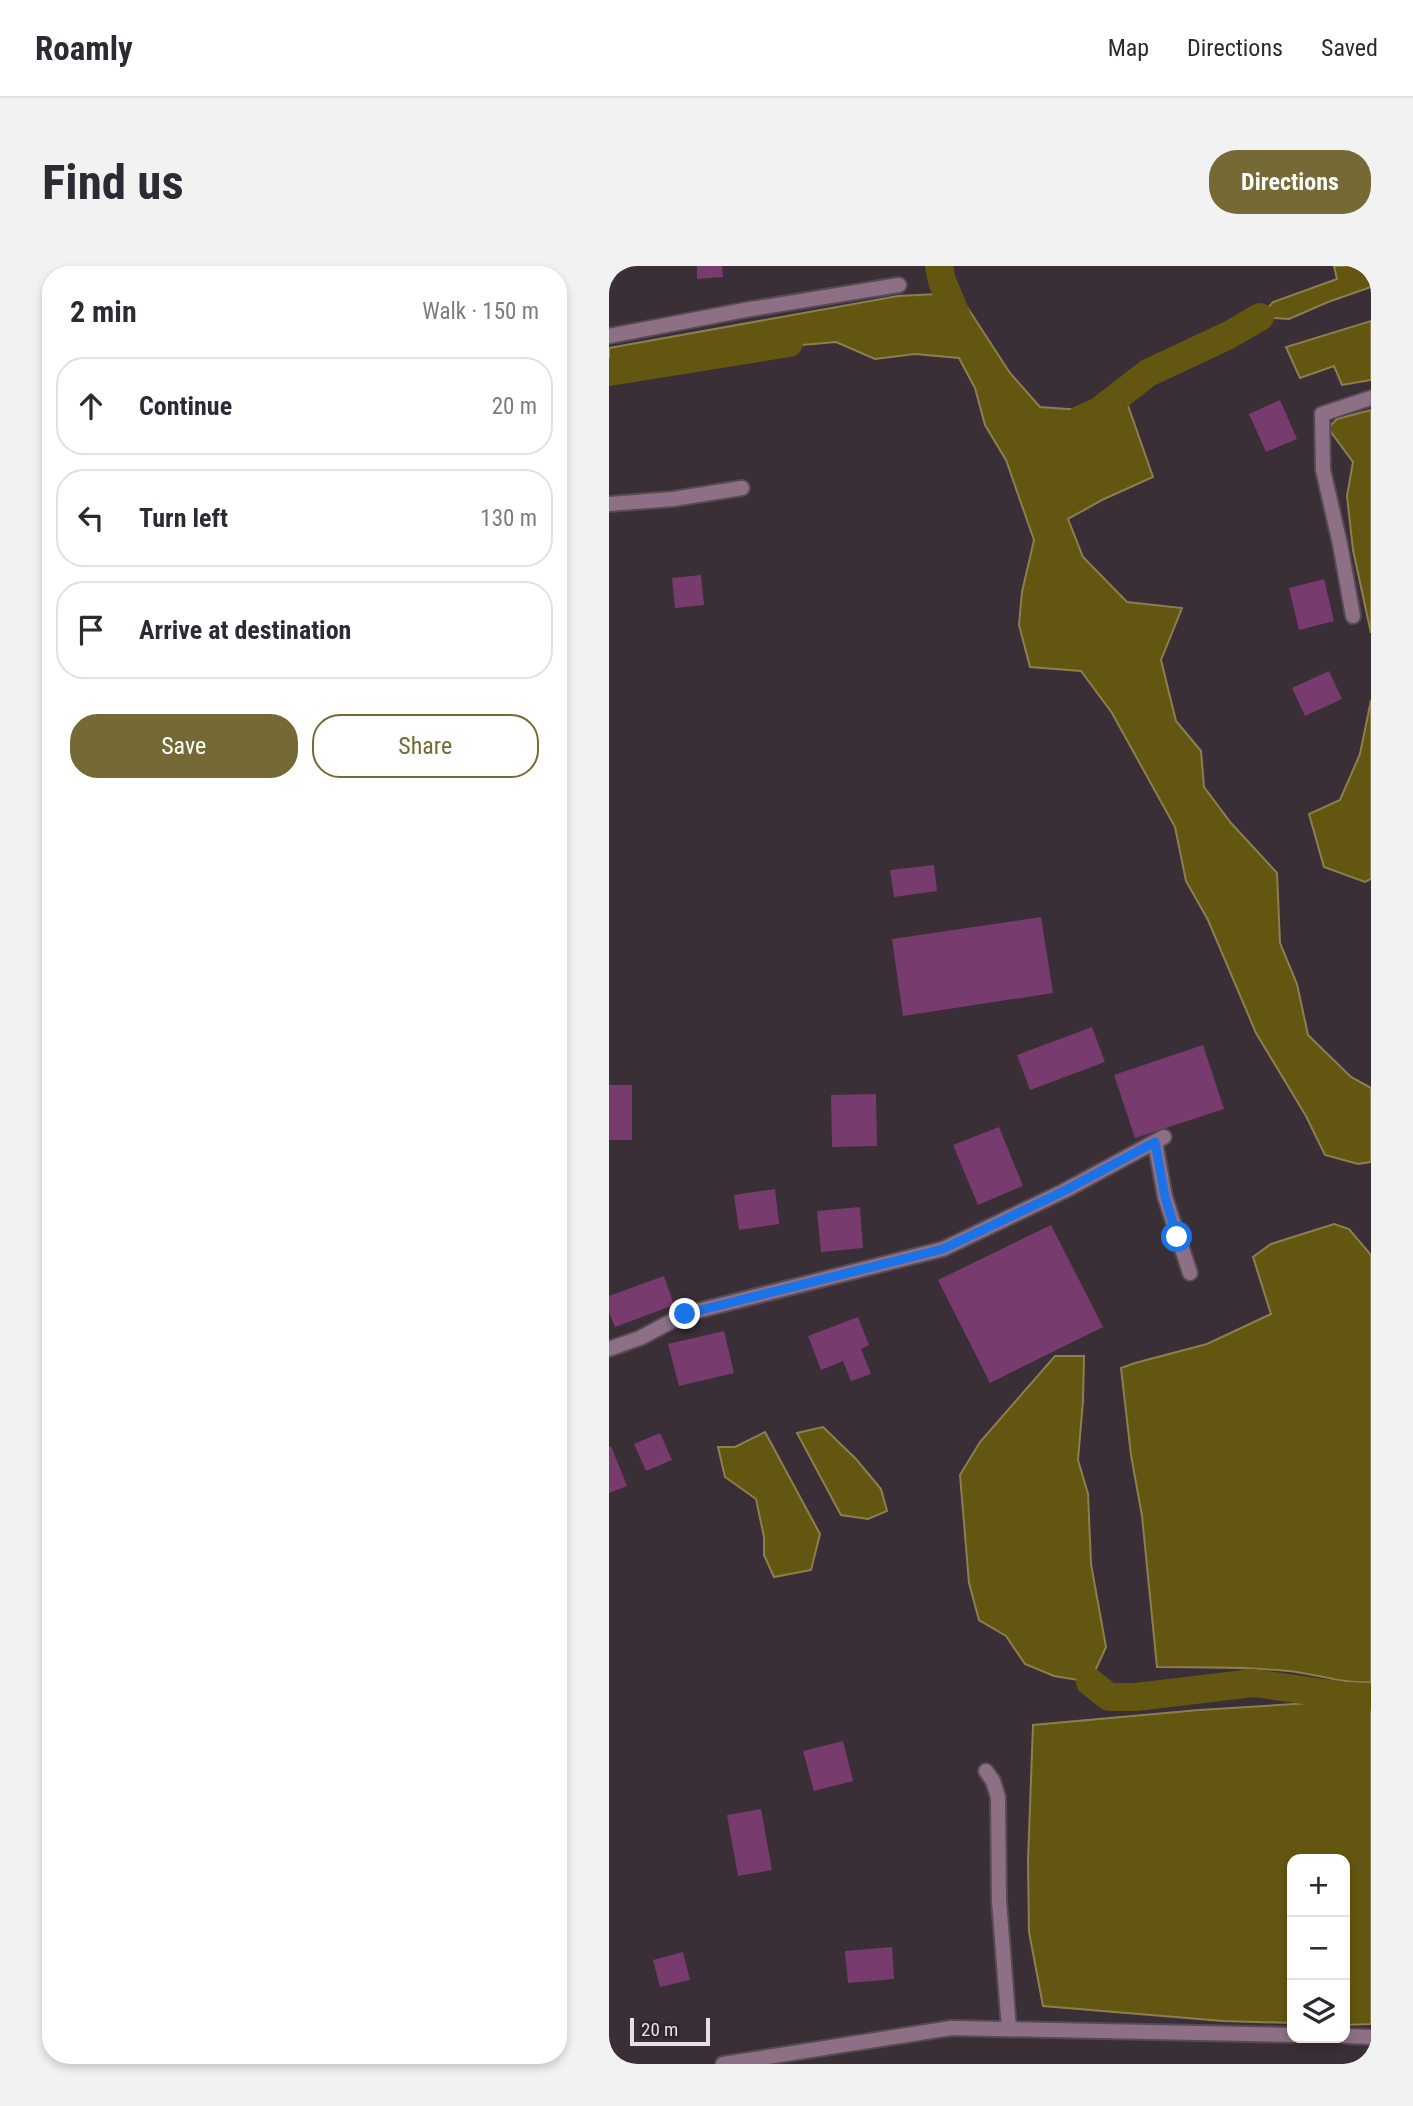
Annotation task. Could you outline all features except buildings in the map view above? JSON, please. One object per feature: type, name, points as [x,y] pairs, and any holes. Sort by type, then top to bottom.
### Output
[{"type":"street","points":[[609,335],[899,285]]},
{"type":"street","points":[[1353,616],[1323,470],[1322,414],[1371,398]]},
{"type":"street","points":[[609,504],[673,499],[742,488]]},
{"type":"street","points":[[609,1349],[639,1338],[685,1314],[943,1249],[1064,1191],[1159,1139],[1165,1197],[1190,1273]]},
{"type":"street","points":[[986,1771],[993,1780],[998,1797],[999,1900],[1009,2029]]},
{"type":"street","points":[[723,2064],[951,2028],[1287,2035]]},
{"type":"street","points":[[1350,2036],[1371,2037]]},
{"type":"shaded area","points":[[1334,266],[1371,266],[1371,287],[1289,319],[1260,317],[1273,302],[1337,279]]},
{"type":"shaded area","points":[[958,293],[1010,373],[1040,407],[1082,410],[1125,397],[1153,477],[1068,519],[1083,557],[1127,602],[1182,608],[1161,660],[1176,721],[1201,751],[1204,787],[1231,823],[1277,873],[1280,943],[1297,984],[1308,1035],[1351,1077],[1371,1088],[1371,1162],[1358,1164],[1325,1155],[1306,1116],[1256,1033],[1208,920],[1186,881],[1175,827],[1112,713],[1081,671],[1030,667],[1019,625],[1022,592],[1034,540],[1006,460],[985,425],[975,388],[959,358],[915,354],[875,359],[836,342],[723,352],[609,375],[609,348],[898,296]]},
{"type":"shaded area","points":[[1371,321],[1371,380],[1342,385],[1334,366],[1300,378],[1286,347]]},
{"type":"shaded area","points":[[1371,410],[1371,633],[1353,550],[1347,496],[1353,462],[1328,428],[1337,419]]},
{"type":"shaded area","points":[[1371,700],[1371,879],[1365,882],[1324,867],[1309,814],[1340,800],[1360,754]]},
{"type":"shaded area","points":[[1334,1224],[1349,1229],[1371,1255],[1371,1682],[1350,1682],[1273,1670],[1157,1667],[1142,1516],[1131,1455],[1121,1368],[1207,1344],[1271,1314],[1253,1257],[1271,1244]]},
{"type":"shaded area","points":[[1055,1356],[1084,1356],[1078,1460],[1088,1494],[1091,1564],[1106,1647],[1090,1682],[1054,1676],[1025,1664],[1006,1636],[979,1620],[969,1583],[960,1475],[980,1442]]},
{"type":"shaded area","points":[[823,1427],[856,1459],[881,1489],[887,1511],[868,1519],[841,1515],[797,1433]]},
{"type":"shaded area","points":[[765,1432],[820,1534],[811,1570],[774,1577],[764,1555],[764,1537],[756,1499],[725,1477],[718,1447],[735,1447]]},
{"type":"shaded area","points":[[1310,1703],[1371,1710],[1371,2024],[1350,2025],[1350,1854],[1287,1854],[1287,2023],[1223,2021],[1043,2006],[1029,1932],[1028,1861],[1033,1725]]},
{"type":"waterway","points":[[939,266],[942,281],[957,317]]},
{"type":"waterway","points":[[1081,419],[1099,411],[1148,373],[1229,335],[1260,317]]},
{"type":"waterway","points":[[609,372],[789,343]]},
{"type":"waterway","points":[[1090,1682],[1109,1697],[1136,1697],[1253,1683],[1371,1697]]},
{"type":"route","points":[[685,1314],[943,1249],[1064,1191],[1155,1142],[1165,1197],[1177,1237]]}]
